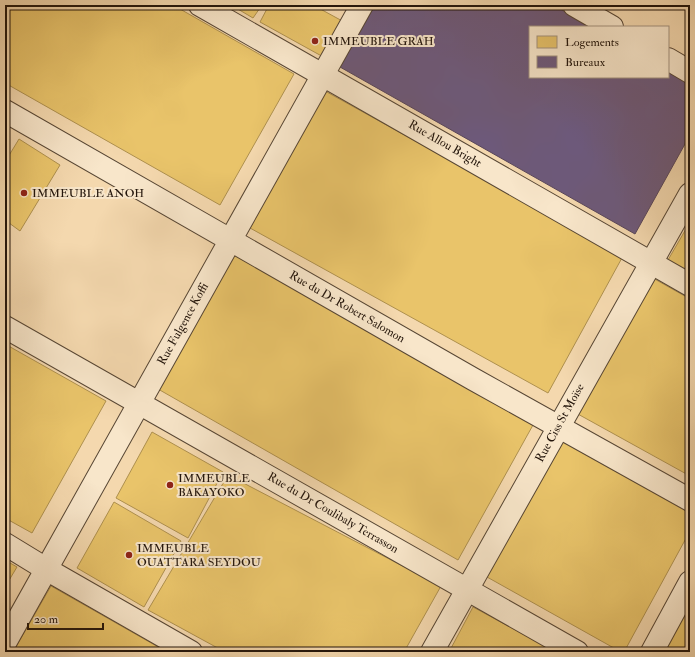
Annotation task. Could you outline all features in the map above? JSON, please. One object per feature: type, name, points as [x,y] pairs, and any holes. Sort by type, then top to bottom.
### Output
[{"type":"street","name":"Rue Allou Bright","points":[[200,5],[690,285]]},
{"type":"street","name":"Rue Fulgence Koffi","points":[[5,644],[362,5]]},
{"type":"street","points":[[574,5],[610,26]]},
{"type":"street","points":[[669,60],[690,72]]},
{"type":"street","name":"Rue du Dr Robert Salomon","points":[[5,110],[558,427],[690,500]]},
{"type":"street","name":"Rue Ciss St Moïse","points":[[432,652],[690,194]]},
{"type":"street","name":"Rue du Dr Coulibaly Terrasson","points":[[5,328],[576,652]]},
{"type":"street","points":[[5,544],[46,570],[191,652]]},
{"type":"street","points":[[652,652],[690,582]]},
{"type":"building: Logements","points":[[5,5],[173,5],[294,74],[220,205],[5,83]]},
{"type":"building: Logements","points":[[231,5],[262,5],[253,18]]},
{"type":"building: Logements","name":"IMMEUBLE GRAH","points":[[269,5],[313,5],[346,23],[327,59],[260,22]]},
{"type":"building: Logements","points":[[325,91],[623,256],[548,393],[250,228]]},
{"type":"building: Logements","name":"IMMEUBLE ANOH","points":[[19,139],[60,165],[20,231],[5,220],[5,162]]},
{"type":"building: Logements","points":[[690,222],[690,272],[668,260]]},
{"type":"building: Logements","points":[[234,255],[533,425],[458,560],[158,389]]},
{"type":"building: Logements","points":[[651,277],[690,299],[690,476],[576,413]]},
{"type":"building: Logements","points":[[5,344],[106,401],[32,533],[5,518]]},
{"type":"building: Logements","name":"IMMEUBLE BAKAYOKO","points":[[152,432],[223,472],[188,538],[116,498]]},
{"type":"building: Logements","points":[[562,441],[690,512],[690,531],[624,652],[621,652],[487,577]]},
{"type":"building: Logements","points":[[228,475],[441,586],[404,652],[225,652],[148,610]]},
{"type":"building: Logements","name":"IMMEUBLE OUATTARA SEYDOU","points":[[114,502],[181,541],[144,607],[77,568]]},
{"type":"building: Logements","points":[[5,560],[17,567],[5,587]]},
{"type":"building: Logements","points":[[51,586],[167,652],[13,652]]},
{"type":"building: Logements","points":[[690,599],[690,652],[660,652]]},
{"type":"building: Logements","points":[[473,607],[556,652],[449,652]]},
{"type":"building: Bureaux","points":[[375,5],[553,5],[590,26],[529,26],[529,78],[669,78],[669,71],[690,82],[690,135],[635,234],[340,67]]},
{"type":"place","name":"IMMEUBLE GRAH","points":[[315,41]]},
{"type":"place","name":"IMMEUBLE ANOH","points":[[24,193]]},
{"type":"place","name":"IMMEUBLE BAKAYOKO","points":[[170,485]]},
{"type":"place","name":"IMMEUBLE OUATTARA SEYDOU","points":[[129,555]]}]
